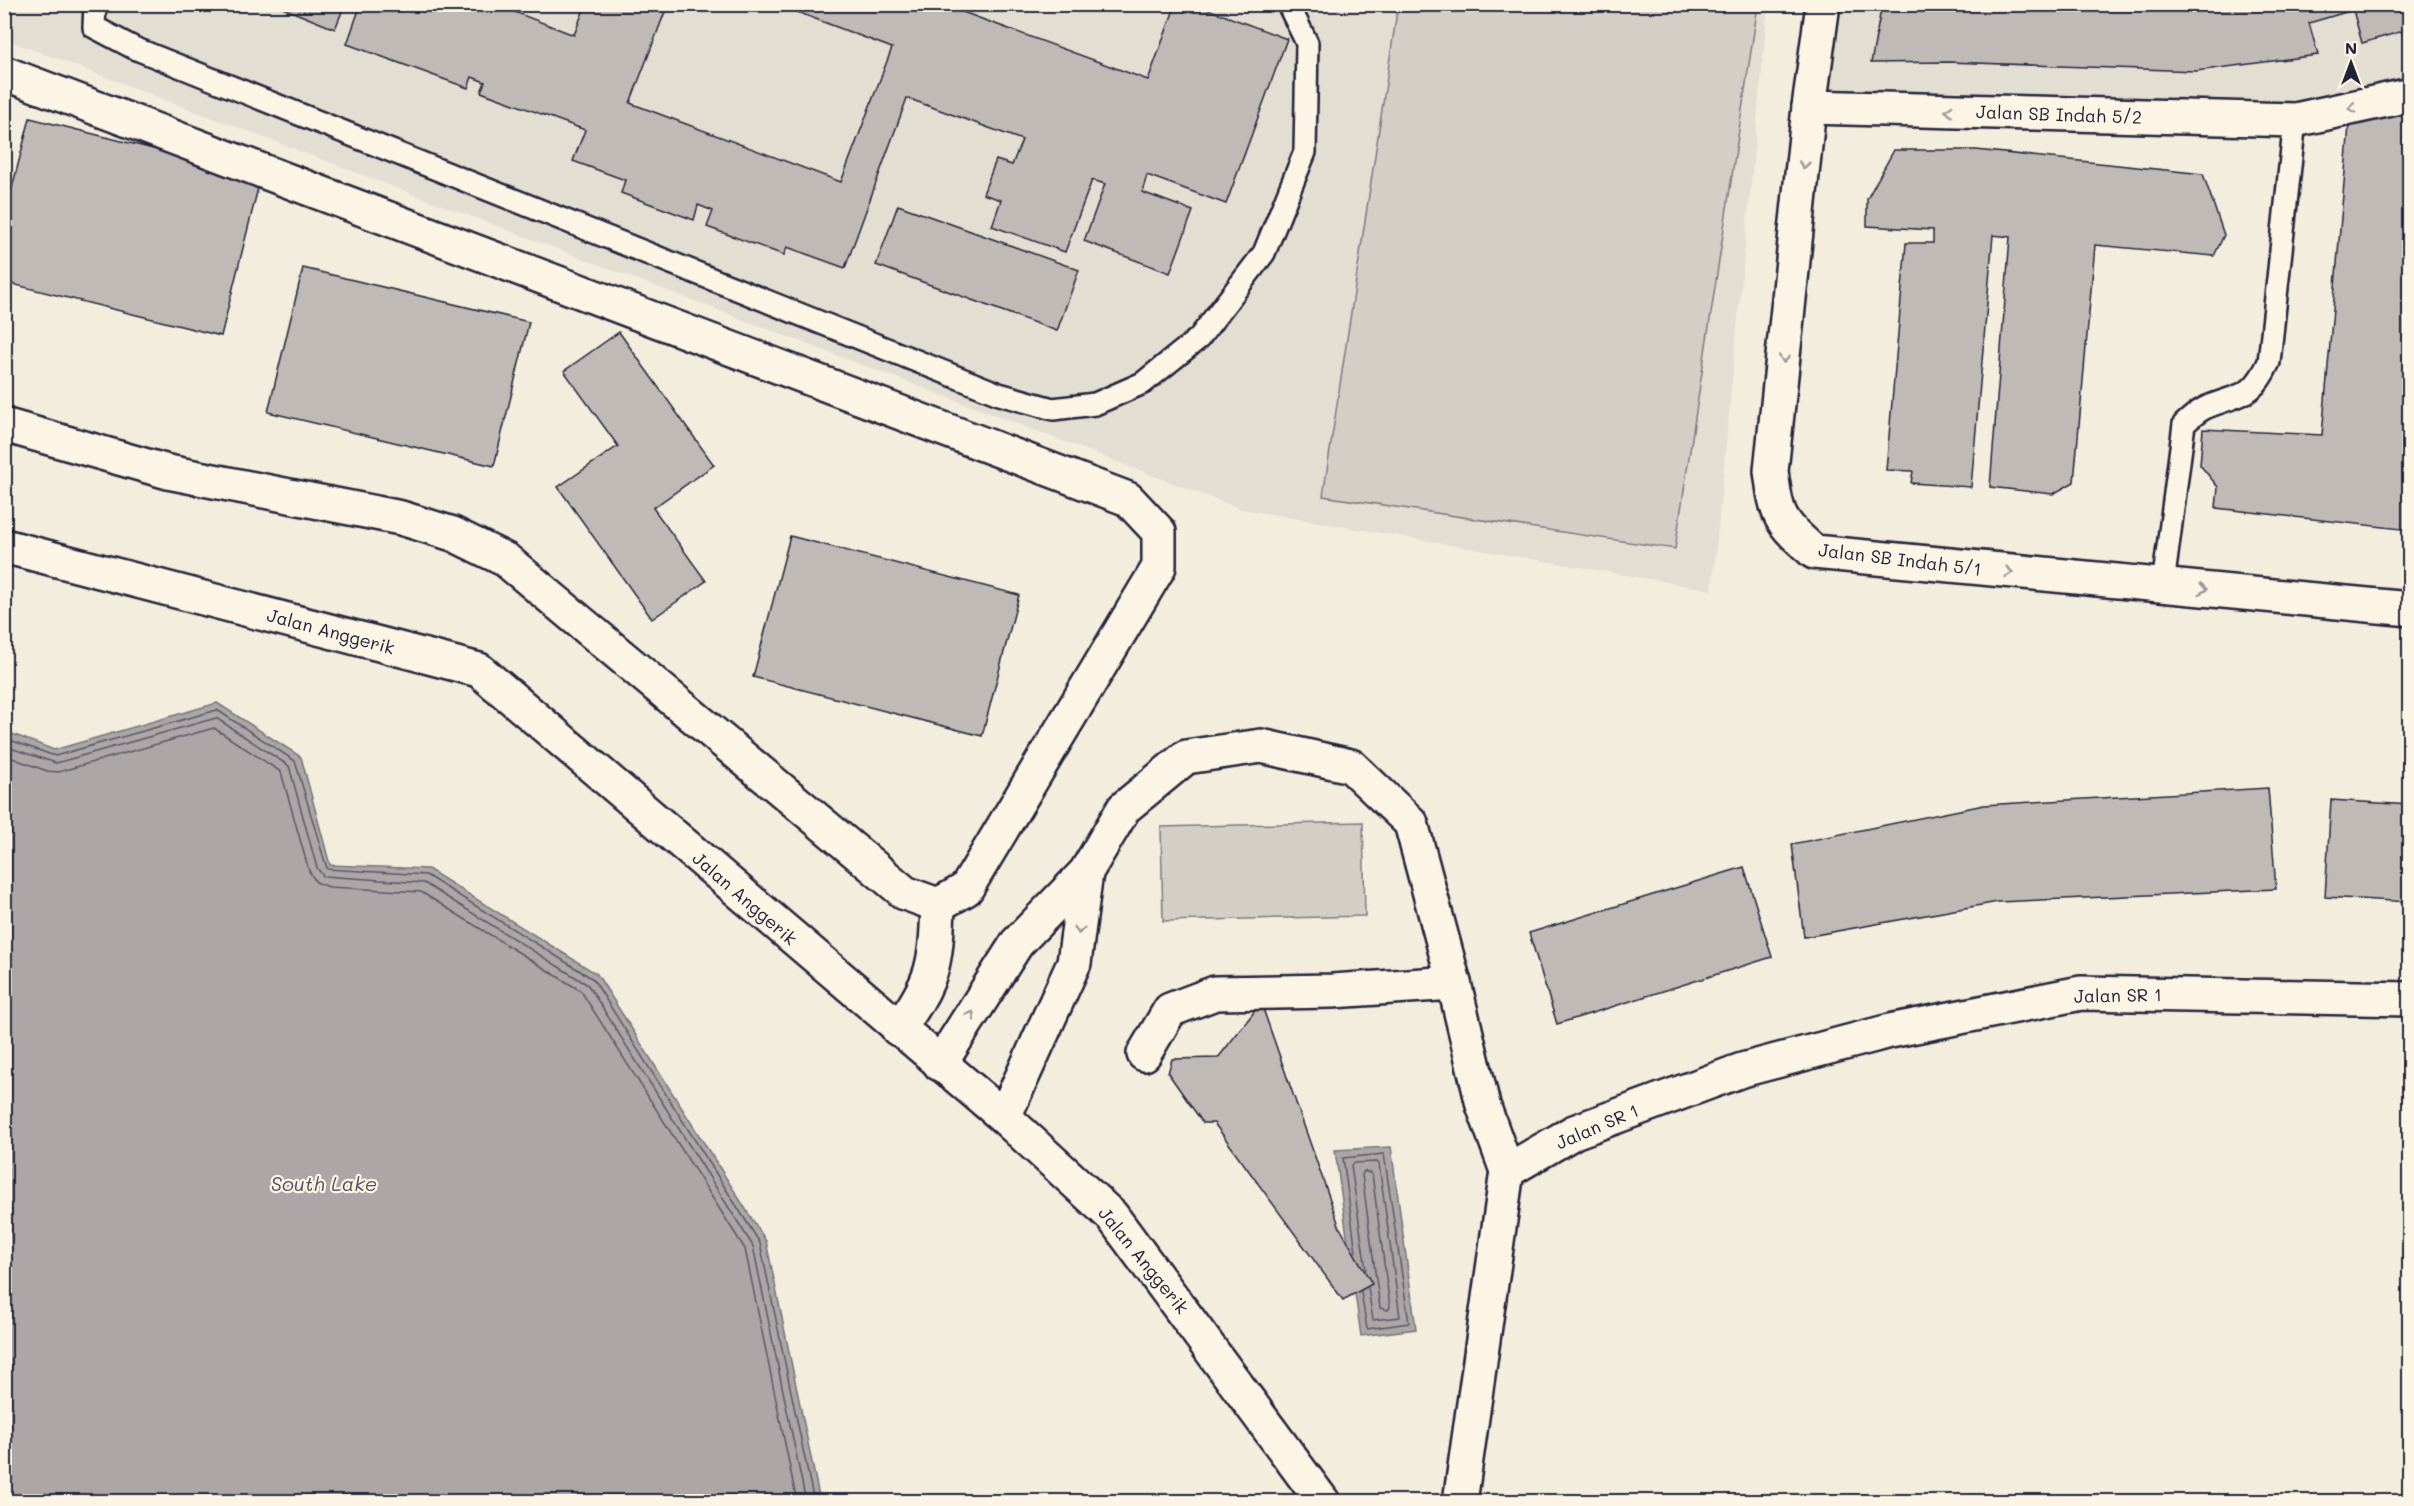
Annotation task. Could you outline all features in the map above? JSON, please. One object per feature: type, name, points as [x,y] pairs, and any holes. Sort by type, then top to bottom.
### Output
[{"type":"street","points":[[1809,107],[1823,4]]},
{"type":"street","points":[[4,73],[1128,499],[1159,532],[1159,567],[966,890],[938,905],[905,893],[506,560],[453,534],[400,518],[168,472],[4,425]]},
{"type":"street","name":"Jalan SB Indah 5/2","points":[[1809,107],[2295,120],[2409,96]]},
{"type":"street","name":"Jalan SB Indah 5/1","points":[[1809,107],[1771,471],[1775,502],[1784,525],[1814,552],[2409,609]]},
{"type":"street","name":"Jalan Anggerik","points":[[4,546],[479,670],[1004,1117],[1112,1216],[1323,1502]]},
{"type":"street","points":[[940,1064],[1017,943],[1086,872],[1124,808],[1186,757],[1261,746],[1351,766],[1411,823],[1454,983],[1483,1105],[1507,1171],[1460,1502]]},
{"type":"street","points":[[1004,1117],[1074,963],[1086,872]]},
{"type":"street","points":[[898,1029],[921,999],[932,973],[937,942],[938,905]]},
{"type":"street","points":[[1144,1054],[1170,1010],[1215,993],[1332,991],[1454,983]]},
{"type":"street","name":"Jalan SR 1","points":[[1507,1171],[1574,1132],[1742,1070],[1890,1031],[2081,993],[2409,999]]},
{"type":"lane","points":[[95,4],[93,27],[134,48],[999,394],[1053,409],[1095,404],[1143,383],[1199,338],[1264,253],[1305,152],[1306,43],[1288,4]]},
{"type":"lane","points":[[2163,585],[2184,424],[2205,407],[2238,398],[2259,383],[2269,362],[2295,120]]},
{"type":"shaded area","points":[[4,5],[1768,5],[1712,590],[1241,509],[5,39]]},
{"type":"shaded area","points":[[1398,5],[1758,5],[1675,549],[1323,496]]},
{"type":"shaded area","points":[[1839,5],[2409,5],[2409,79],[2292,104],[1829,89]]},
{"type":"shaded area","points":[[1363,822],[1365,916],[1163,921],[1161,827]]},
{"type":"water","name":"South Lake","points":[[217,703],[301,757],[330,865],[428,869],[597,974],[766,1241],[820,1501],[5,1501],[5,731],[54,750]]},
{"type":"water","points":[[1391,1147],[1416,1329],[1361,1336],[1335,1150]]},
{"type":"building","points":[[273,4],[345,4],[335,29]]},
{"type":"building","points":[[361,4],[494,4],[574,35],[586,4],[668,4],[630,103],[841,182],[892,48],[776,4],[941,4],[1148,80],[1176,4],[1194,4],[1287,39],[1226,204],[1147,175],[1142,192],[1193,211],[1170,273],[1084,241],[1105,184],[1092,180],[1065,252],[992,226],[1001,200],[983,194],[996,160],[1012,165],[1022,140],[907,98],[845,268],[787,247],[784,255],[707,227],[713,211],[698,205],[694,220],[621,193],[625,180],[573,161],[585,130],[481,92],[485,82],[472,77],[468,88],[347,44]]},
{"type":"building","points":[[1882,4],[2410,4],[2410,29],[2362,43],[2353,10],[2309,23],[2318,55],[2196,71],[1948,62],[1871,63]]},
{"type":"building","points":[[2389,112],[2410,113],[2410,384],[2404,441],[2410,442],[2410,530],[2216,508],[2218,487],[2200,465],[2203,429],[2322,435],[2349,126]]},
{"type":"building","points":[[30,118],[261,176],[221,336],[4,282],[4,219]]},
{"type":"building","points":[[1894,150],[1976,150],[2203,174],[2224,235],[2214,256],[2095,245],[2074,482],[2053,494],[1990,487],[2010,237],[1993,235],[1971,487],[1911,483],[1913,471],[1886,470],[1906,243],[1933,243],[1933,230],[1867,226],[1867,199]]},
{"type":"building","points":[[898,205],[1079,270],[1057,331],[876,265]]},
{"type":"building","points":[[303,268],[529,322],[494,466],[268,412]]},
{"type":"building","points":[[619,332],[714,465],[653,508],[706,581],[652,619],[558,487],[618,446],[564,371]]},
{"type":"building","points":[[790,536],[1019,595],[982,736],[753,677]]},
{"type":"building","points":[[2268,788],[2276,889],[1998,902],[1804,937],[1792,844],[1984,805]]},
{"type":"building","points":[[2331,800],[2410,805],[2410,902],[2325,897]]},
{"type":"building","points":[[1744,867],[1772,957],[1557,1024],[1529,933]]},
{"type":"building","points":[[1261,1003],[1340,1228],[1372,1284],[1343,1300],[1214,1123],[1203,1123],[1168,1073],[1172,1059],[1218,1058]]}]
